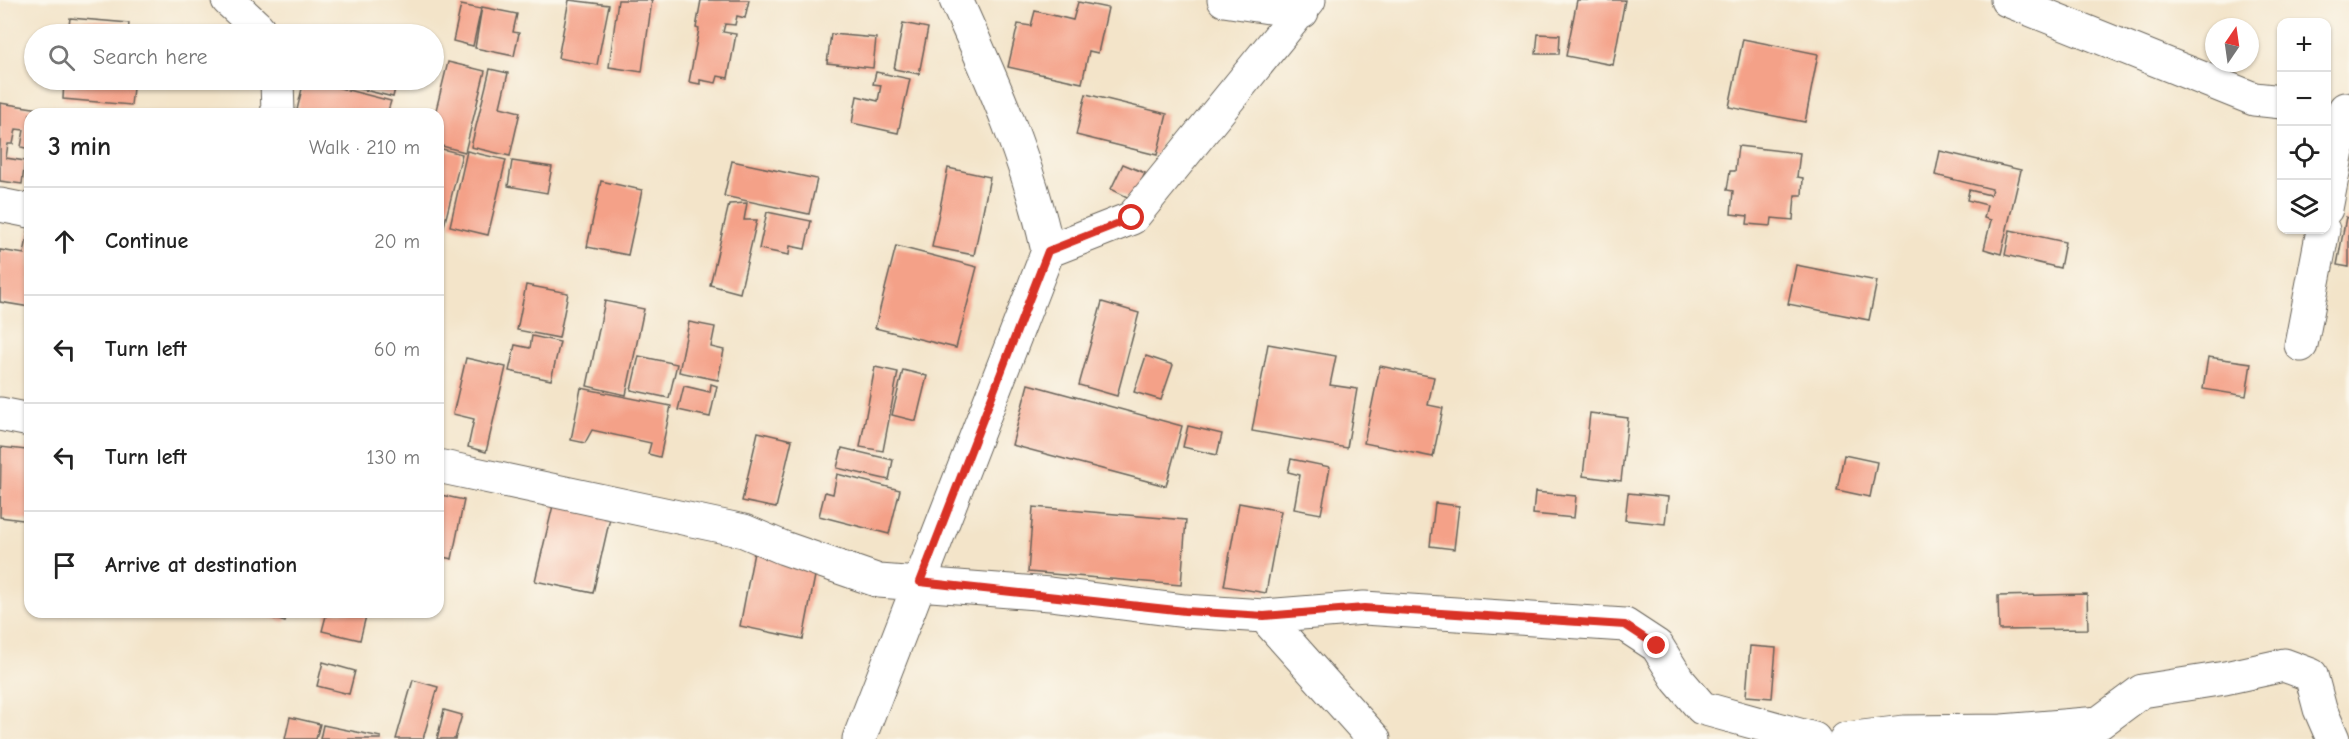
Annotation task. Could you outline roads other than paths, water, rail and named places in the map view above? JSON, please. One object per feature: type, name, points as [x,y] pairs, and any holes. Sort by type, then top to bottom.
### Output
[{"type":"street","points":[[228,0],[254,24]]},
{"type":"street","points":[[859,739],[1048,251],[1037,201],[1006,112],[956,0]]},
{"type":"street","points":[[1224,0],[1306,6]]},
{"type":"street","points":[[2007,0],[2254,99],[2277,101]]},
{"type":"street","points":[[1048,251],[1132,218],[1306,6]]},
{"type":"street","points":[[277,90],[278,108]]},
{"type":"street","points":[[2330,180],[2340,108]]},
{"type":"street","points":[[0,206],[24,211]]},
{"type":"street","points":[[2301,345],[2322,234]]},
{"type":"street","points":[[0,414],[24,419]]},
{"type":"street","points":[[444,467],[744,531],[784,548],[879,581],[920,582],[1185,611],[1264,616],[1364,608],[1625,625],[1657,646],[1678,680],[1702,708],[1814,739]]},
{"type":"street","points":[[1264,616],[1374,739]]},
{"type":"street","points":[[1846,739],[1905,732],[2002,730],[2098,723],[2142,691],[2225,678],[2284,665],[2311,675],[2320,709],[2333,739]]}]
